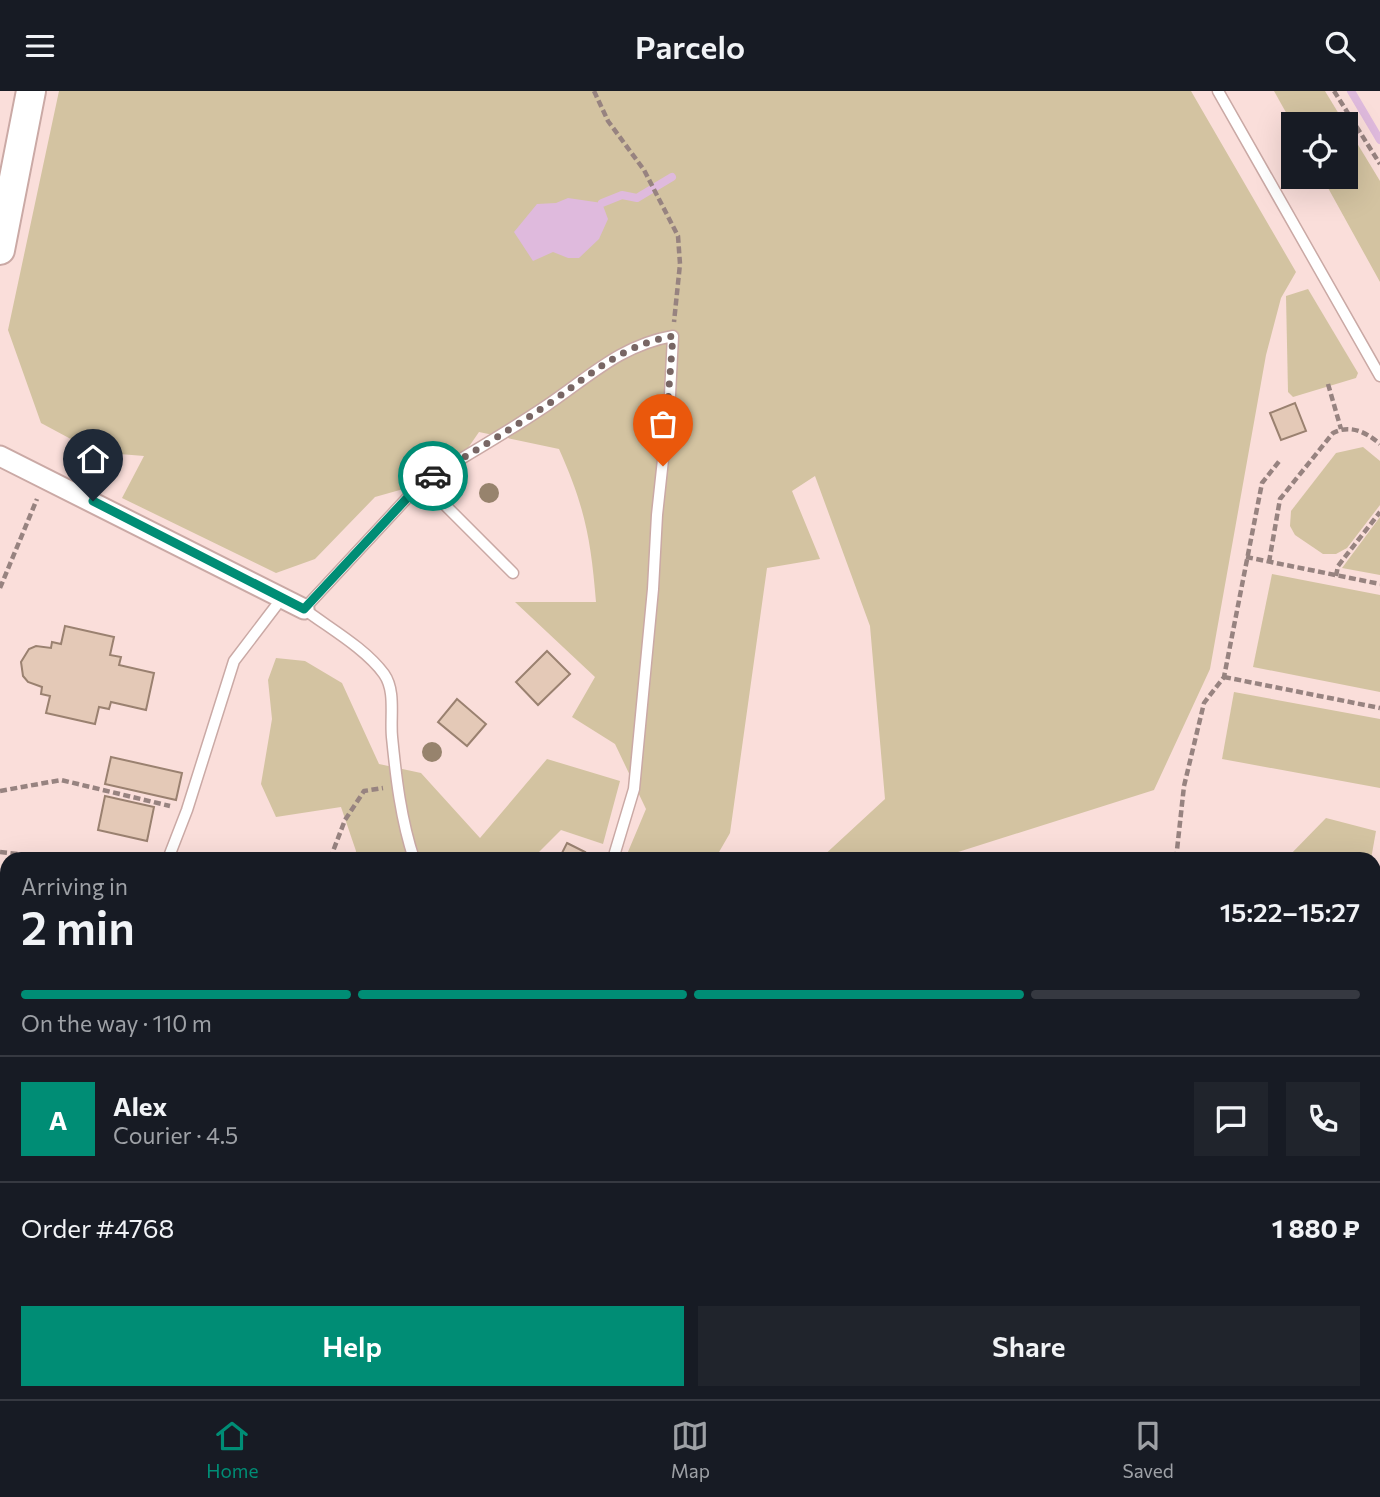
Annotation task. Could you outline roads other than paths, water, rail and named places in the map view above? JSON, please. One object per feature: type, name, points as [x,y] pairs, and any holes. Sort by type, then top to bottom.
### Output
[{"type":"main road","points":[[0,250],[31,91]]},
{"type":"street","points":[[0,456],[304,609]]},
{"type":"lane","points":[[1218,91],[1380,376]]},
{"type":"lane","points":[[412,852],[398,785],[391,691],[386,676],[375,663],[304,609],[422,482],[547,405],[604,363],[645,341],[673,336],[634,789],[615,852]]},
{"type":"lane","points":[[422,482],[513,573]]},
{"type":"lane","points":[[170,852],[187,810],[234,661],[282,598]]},
{"type":"waterway","points":[[1351,91],[1380,140]]},
{"type":"waterway","points":[[602,203],[622,195],[637,198],[672,177]]}]
